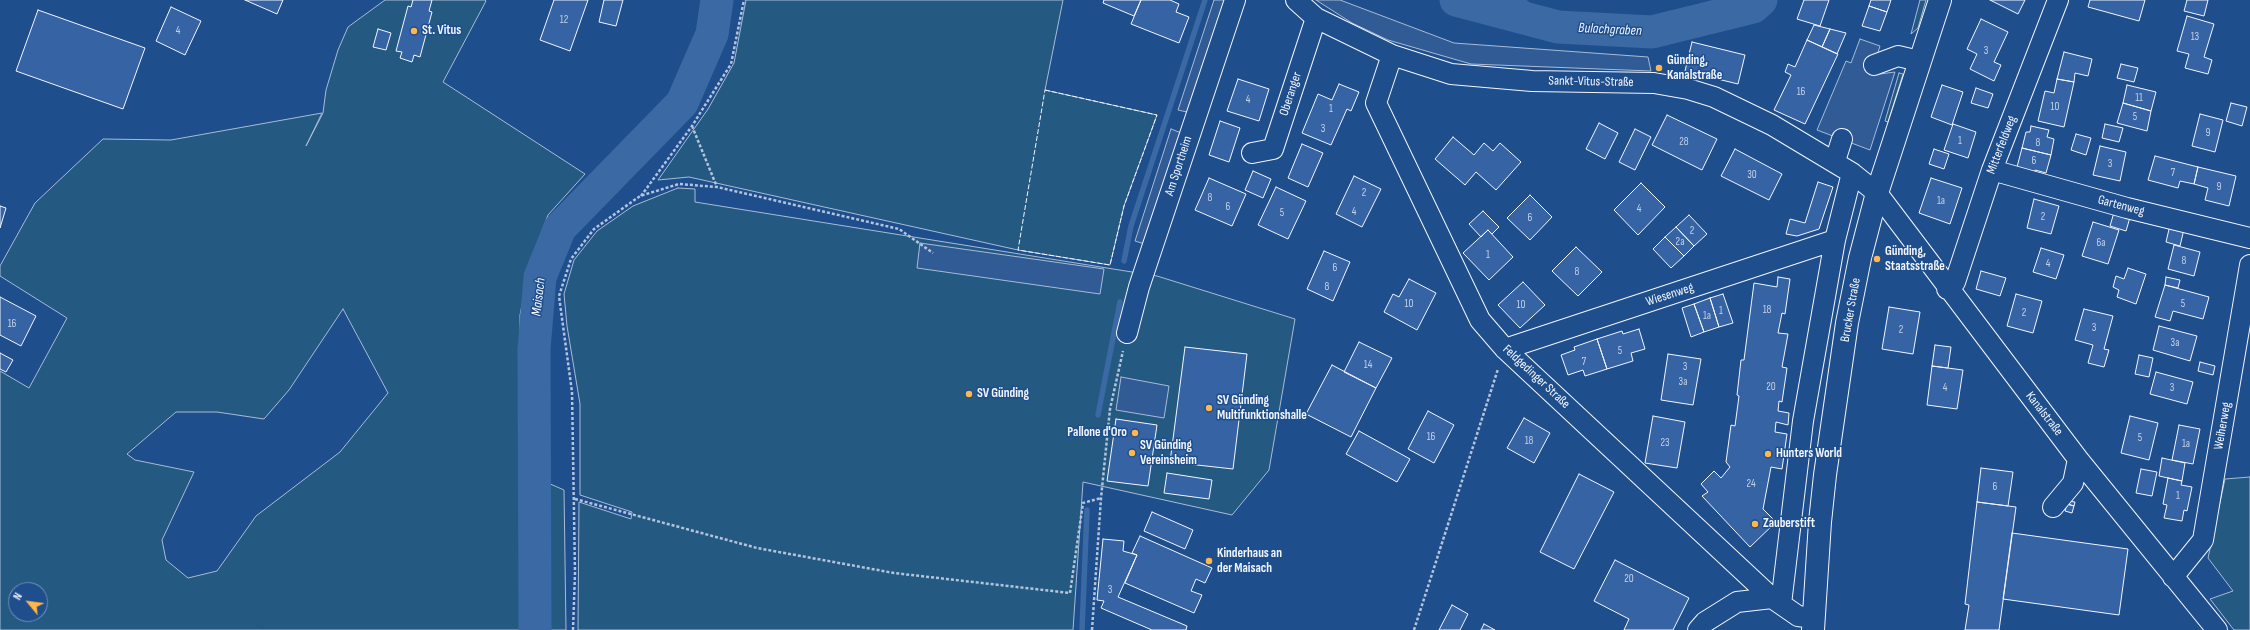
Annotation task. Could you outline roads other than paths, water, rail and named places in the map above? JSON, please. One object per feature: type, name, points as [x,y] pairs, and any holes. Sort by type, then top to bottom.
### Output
[{"type":"main road","name":"Brucker Straße","points":[[1813,624],[1825,475],[1847,324],[1860,258],[1876,193],[1940,0]]},
{"type":"street","name":"Am Sportheim","points":[[1127,333],[1139,287],[1235,0]]},
{"type":"street","name":"Sankt-Vitus-Straße","points":[[1296,0],[1316,18],[1392,55],[1451,74],[1532,81],[1654,83],[1688,89],[1714,97],[1765,122],[1835,161],[1876,193]]},
{"type":"street","name":"Mitterfeldweg","points":[[1947,289],[1955,282],[1992,170],[2058,0]]},
{"type":"street","name":"Oberanger","points":[[1252,153],[1273,149],[1316,18]]},
{"type":"street","name":"Feldgedinger Straße","points":[[1392,55],[1376,103],[1480,320],[1505,349],[1776,601],[1813,624]]},
{"type":"street","points":[[1874,65],[1898,56],[1919,60]]},
{"type":"street","points":[[1835,161],[1842,139]]},
{"type":"street","name":"Gartenweg","points":[[1992,170],[2127,208],[2250,238]]},
{"type":"street","points":[[1698,630],[1705,622],[1738,602],[1776,601],[1803,421],[1835,240],[1852,173]]},
{"type":"street","name":"Kanalstraße","points":[[1876,193],[1947,289],[2078,458],[2217,630]]},
{"type":"street","name":"Wiesenweg","points":[[1505,349],[1835,240]]},
{"type":"street","name":"Weiherweg","points":[[2173,577],[2203,540],[2250,265]]},
{"type":"street","points":[[2053,507],[2073,484],[2078,458]]},
{"type":"waterway","name":"Maisach","points":[[535,630],[534,349],[540,277],[560,228],[682,103],[712,34],[717,0]]},
{"type":"waterway","points":[[1124,261],[1131,226],[1205,0]]},
{"type":"waterway","name":"Bulachgraben","points":[[1456,0],[1558,27],[1652,32],[1753,7],[1761,0]]},
{"type":"waterway","points":[[1522,0],[1558,27]]},
{"type":"waterway","points":[[1098,415],[1120,302]]},
{"type":"waterway","points":[[1082,630],[1087,510]]},
{"type":"place","name":"St. Vitus","points":[[414,31]]},
{"type":"place","name":"Günding, Kanalstraße","points":[[1659,68]]},
{"type":"place","name":"Günding, Staatsstraße","points":[[1877,259]]},
{"type":"place","name":"SV Günding","points":[[969,394]]},
{"type":"place","name":"SV Günding Multifunktionshalle","points":[[1209,408]]},
{"type":"place","name":"Pallone d'Oro","points":[[1135,433]]},
{"type":"place","name":"SV Günding Vereinsheim","points":[[1132,453]]},
{"type":"place","name":"Hunters World","points":[[1768,454]]},
{"type":"place","name":"Zauberstift","points":[[1755,524]]},
{"type":"place","name":"Kinderhaus an der Maisach","points":[[1209,561]]}]
